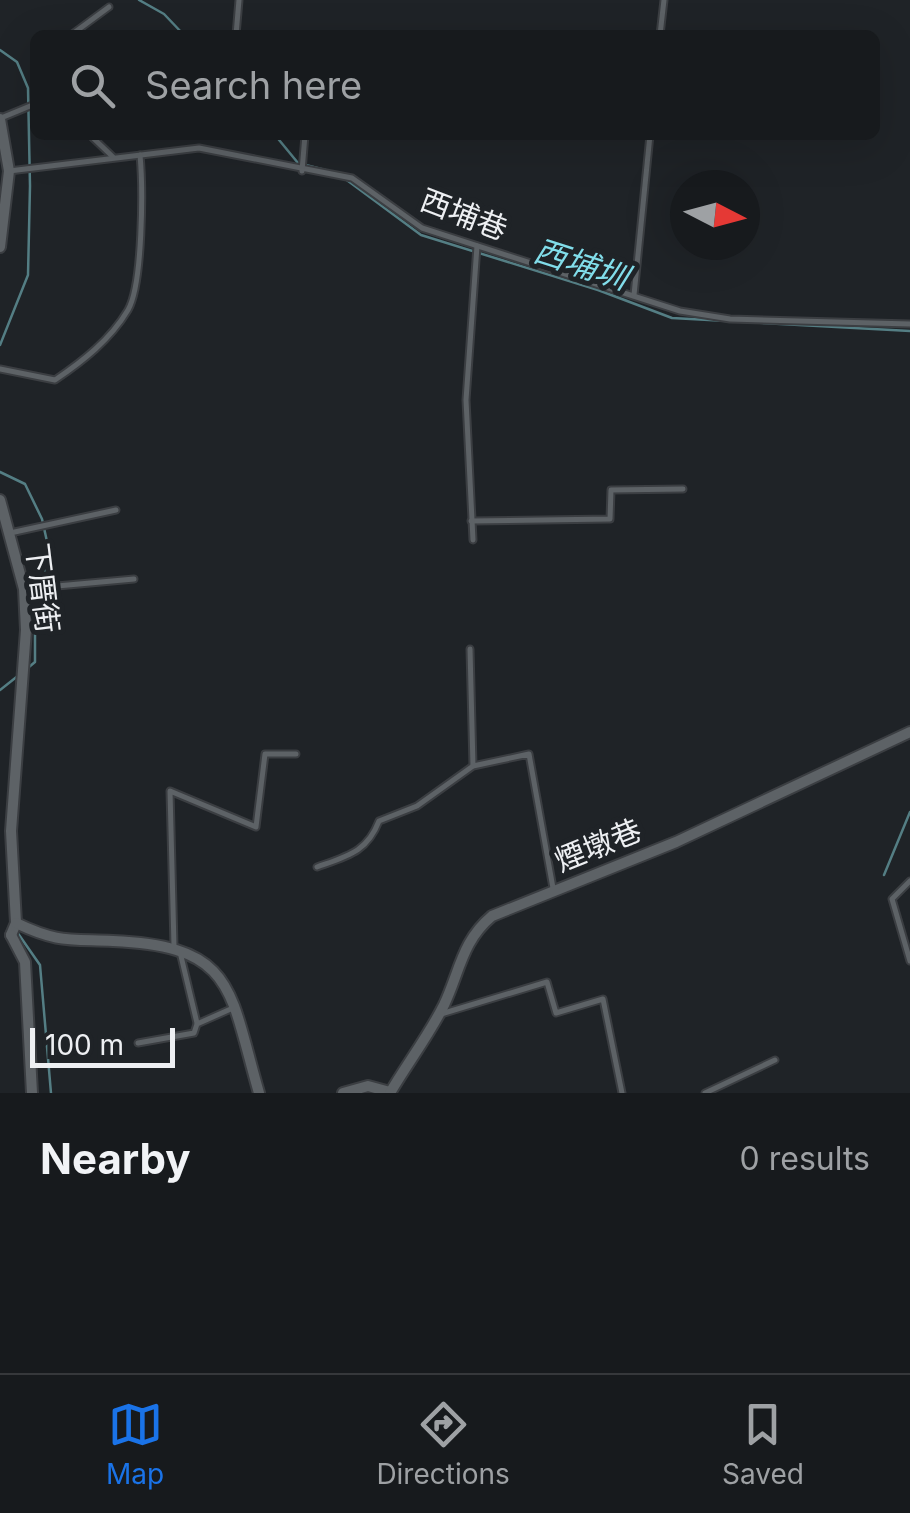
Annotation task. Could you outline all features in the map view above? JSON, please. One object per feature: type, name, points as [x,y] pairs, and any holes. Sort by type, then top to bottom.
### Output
[{"type":"street","points":[[0,119],[13,171],[0,247]]},
{"type":"street","name":"下厝街","points":[[0,500],[24,589],[25,662],[11,831],[16,922]]},
{"type":"street","name":"煙墩巷","points":[[390,1093],[438,1015],[476,930],[492,916],[676,842],[910,732]]},
{"type":"street","points":[[0,943],[11,936],[16,922],[53,941],[176,947],[204,959],[236,1007],[259,1093]]},
{"type":"street","points":[[11,936],[25,962],[32,1093]]},
{"type":"street","points":[[343,1093],[368,1086],[390,1093]]},
{"type":"lane","points":[[236,30],[239,0]]},
{"type":"lane","points":[[661,30],[664,0]]},
{"type":"lane","points":[[78,30],[109,7]]},
{"type":"lane","points":[[0,119],[30,106]]},
{"type":"lane","points":[[98,140],[114,158]]},
{"type":"lane","points":[[302,171],[305,140]]},
{"type":"lane","points":[[634,295],[650,140]]},
{"type":"lane","name":"西埔巷","points":[[13,171],[198,148],[352,178],[412,223],[680,311],[730,319],[910,324]]},
{"type":"lane","points":[[0,369],[55,380],[92,354],[130,307],[144,196],[140,155]]},
{"type":"lane","points":[[473,540],[466,400],[477,246]]},
{"type":"lane","points":[[472,522],[610,519],[610,490],[683,488]]},
{"type":"lane","points":[[10,533],[116,510]]},
{"type":"lane","points":[[24,589],[134,578]]},
{"type":"lane","points":[[470,649],[473,766]]},
{"type":"lane","points":[[138,1044],[194,1033],[197,1024],[176,947],[170,791],[256,827],[266,754],[296,754]]},
{"type":"lane","points":[[317,867],[358,853],[371,841],[379,820],[417,806],[473,766],[532,755],[553,890]]},
{"type":"lane","points":[[910,881],[892,899],[910,961]]},
{"type":"lane","points":[[438,1015],[547,982],[556,1013],[603,998],[622,1093]]},
{"type":"lane","points":[[197,1024],[236,1007]]},
{"type":"lane","points":[[705,1093],[775,1060]]},
{"type":"waterway","name":"西埔圳","points":[[139,0],[164,14],[179,30]]},
{"type":"waterway","points":[[0,50],[17,62],[28,88],[30,186],[28,275],[0,345]]},
{"type":"waterway","name":"西埔圳","points":[[279,140],[298,163],[333,172]]},
{"type":"waterway","name":"西埔圳","points":[[344,178],[421,235],[598,290],[672,318],[910,331]]},
{"type":"waterway","points":[[0,472],[25,484],[42,519],[50,555],[35,606],[35,662],[29,667]]},
{"type":"waterway","points":[[0,690],[19,675]]},
{"type":"waterway","name":"西埔圳","points":[[884,875],[910,812]]},
{"type":"waterway","points":[[8,860],[12,926]]},
{"type":"waterway","points":[[17,932],[40,965],[51,1093]]}]
